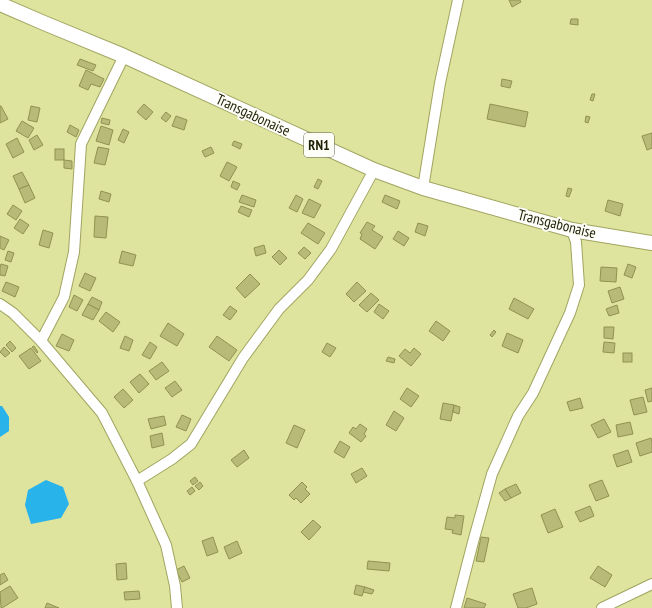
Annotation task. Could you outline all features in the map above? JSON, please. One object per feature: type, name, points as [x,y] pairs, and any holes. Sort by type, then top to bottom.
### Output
[{"type":"highway","name":"Transgabonaise","points":[[0,4],[124,56],[374,170],[423,188],[572,230],[652,243]]},
{"type":"street","points":[[423,188],[440,83],[458,0]]},
{"type":"street","points":[[41,341],[64,297],[74,252],[81,144],[124,56]]},
{"type":"street","points":[[137,481],[172,459],[191,444],[243,358],[279,309],[308,280],[331,249],[374,170]]},
{"type":"street","points":[[456,608],[492,474],[518,416],[533,392],[570,313],[579,286],[576,242],[572,230]]},
{"type":"street","points":[[0,304],[14,312],[41,341],[102,413],[137,481],[166,545],[178,608]]},
{"type":"street","points":[[602,608],[652,584]]},
{"type":"water","points":[[0,406],[2,406],[9,417],[9,431],[0,437]]},
{"type":"water","points":[[46,480],[63,487],[69,504],[61,518],[31,524],[25,505],[28,490]]},
{"type":"building","points":[[509,0],[520,0],[521,2],[512,7]]},
{"type":"building","points":[[571,19],[578,19],[578,25],[570,24]]},
{"type":"building","points":[[80,59],[96,65],[93,71],[77,65]]},
{"type":"building","points":[[86,70],[104,79],[100,87],[91,84],[88,90],[79,86]]},
{"type":"building","points":[[502,79],[512,81],[510,88],[501,86]]},
{"type":"building","points":[[592,94],[595,94],[593,101],[590,100]]},
{"type":"building","points":[[144,104],[153,112],[146,120],[137,112]]},
{"type":"building","points":[[490,104],[528,112],[525,127],[487,119]]},
{"type":"building","points":[[0,106],[8,119],[0,123]]},
{"type":"building","points":[[31,106],[40,108],[37,122],[28,120]]},
{"type":"building","points":[[166,112],[171,116],[166,122],[161,118]]},
{"type":"building","points":[[176,116],[187,120],[184,130],[172,126]]},
{"type":"building","points":[[586,116],[590,117],[588,123],[585,122]]},
{"type":"building","points":[[102,118],[110,120],[109,125],[101,123]]},
{"type":"building","points":[[22,121],[34,128],[28,138],[16,131]]},
{"type":"building","points":[[70,125],[79,130],[76,137],[67,132]]},
{"type":"building","points":[[101,126],[113,130],[109,145],[96,141]]},
{"type":"building","points":[[123,129],[129,132],[124,143],[118,140]]},
{"type":"building","points":[[652,133],[652,148],[647,150],[642,136]]},
{"type":"building","points":[[37,135],[43,145],[34,150],[29,140]]},
{"type":"building","points":[[17,138],[24,152],[13,158],[6,144]]},
{"type":"building","points":[[234,141],[242,144],[240,149],[232,145]]},
{"type":"building","points":[[98,147],[109,149],[105,165],[94,163]]},
{"type":"building","points":[[211,147],[214,153],[205,157],[202,151]]},
{"type":"building","points":[[55,149],[64,149],[64,160],[55,160]]},
{"type":"building","points":[[64,160],[72,161],[72,169],[64,168]]},
{"type":"building","points":[[227,162],[237,167],[229,181],[220,176]]},
{"type":"building","points":[[22,172],[29,185],[19,189],[13,176]]},
{"type":"building","points":[[318,179],[322,181],[318,189],[314,187]]},
{"type":"building","points":[[233,181],[240,184],[237,190],[231,187]]},
{"type":"building","points":[[29,185],[35,198],[25,203],[19,189]]},
{"type":"building","points":[[568,188],[572,189],[569,197],[566,196]]},
{"type":"building","points":[[101,191],[111,194],[109,202],[99,199]]},
{"type":"building","points":[[242,195],[256,200],[254,207],[239,202]]},
{"type":"building","points":[[296,195],[303,199],[297,212],[289,208]]},
{"type":"building","points":[[385,195],[400,201],[397,209],[382,202]]},
{"type":"building","points":[[309,199],[321,205],[314,218],[302,213]]},
{"type":"building","points":[[608,200],[623,204],[620,216],[605,211]]},
{"type":"building","points":[[13,205],[22,211],[16,220],[7,214]]},
{"type":"building","points":[[241,206],[252,210],[249,217],[238,212]]},
{"type":"building","points":[[95,216],[108,217],[106,238],[94,237]]},
{"type":"building","points":[[20,219],[29,225],[23,234],[14,228]]},
{"type":"building","points":[[367,222],[375,226],[372,230],[383,237],[375,249],[360,239],[362,234],[360,233]]},
{"type":"building","points":[[308,223],[325,233],[318,244],[301,233]]},
{"type":"building","points":[[418,223],[428,226],[425,236],[415,232]]},
{"type":"building","points":[[43,230],[53,233],[49,248],[39,245]]},
{"type":"building","points":[[398,231],[409,238],[404,246],[393,239]]},
{"type":"building","points":[[0,236],[9,240],[4,250],[0,248]]},
{"type":"building","points":[[264,245],[266,253],[256,256],[254,248]]},
{"type":"building","points":[[304,247],[311,253],[305,259],[298,253]]},
{"type":"building","points":[[279,250],[287,258],[280,265],[272,257]]},
{"type":"building","points":[[8,251],[14,253],[11,262],[5,260]]},
{"type":"building","points":[[122,251],[136,255],[133,266],[119,263]]},
{"type":"building","points":[[1,264],[8,266],[5,276],[0,275]]},
{"type":"building","points":[[628,264],[636,267],[632,278],[624,275]]},
{"type":"building","points":[[601,267],[617,268],[616,282],[600,281]]},
{"type":"building","points":[[85,273],[96,278],[90,291],[79,286]]},
{"type":"building","points":[[250,274],[260,284],[245,298],[236,288]]},
{"type":"building","points":[[6,282],[19,287],[15,297],[2,291]]},
{"type":"building","points":[[357,282],[366,291],[354,302],[346,294]]},
{"type":"building","points":[[620,287],[624,299],[612,303],[608,291]]},
{"type":"building","points":[[371,293],[379,300],[367,312],[359,305]]},
{"type":"building","points":[[74,295],[83,300],[77,311],[69,307]]},
{"type":"building","points":[[92,297],[102,302],[99,310],[88,304]]},
{"type":"building","points":[[514,298],[534,309],[528,319],[509,309]]},
{"type":"building","points":[[88,304],[99,310],[93,320],[82,315]]},
{"type":"building","points":[[379,304],[389,311],[383,319],[374,312]]},
{"type":"building","points":[[617,305],[619,313],[609,316],[606,309]]},
{"type":"building","points":[[230,306],[237,311],[230,320],[223,315]]},
{"type":"building","points":[[106,312],[120,322],[113,332],[99,321]]},
{"type":"building","points":[[436,321],[450,331],[443,341],[429,331]]},
{"type":"building","points":[[168,323],[184,334],[177,346],[160,336]]},
{"type":"building","points":[[604,327],[614,327],[613,339],[604,338]]},
{"type":"building","points":[[494,330],[496,332],[492,337],[490,335]]},
{"type":"building","points":[[507,333],[523,340],[518,353],[502,346]]},
{"type":"building","points":[[62,334],[74,340],[69,351],[56,346]]},
{"type":"building","points":[[125,336],[133,340],[129,351],[120,348]]},
{"type":"building","points":[[217,336],[237,350],[229,361],[209,347]]},
{"type":"building","points":[[10,341],[16,348],[12,352],[6,345]]},
{"type":"building","points":[[150,342],[157,347],[150,359],[142,355]]},
{"type":"building","points":[[604,342],[615,343],[614,353],[603,352]]},
{"type":"building","points":[[327,343],[336,348],[330,357],[322,352]]},
{"type":"building","points":[[34,346],[38,352],[37,353],[32,347]]},
{"type":"building","points":[[4,347],[10,353],[5,357],[0,352]]},
{"type":"building","points":[[31,348],[41,361],[29,369],[19,356]]},
{"type":"building","points":[[414,348],[421,354],[411,366],[399,356],[405,349],[410,353]]},
{"type":"building","points":[[623,353],[632,353],[632,362],[623,362]]},
{"type":"building","points":[[388,357],[395,359],[394,363],[386,361]]},
{"type":"building","points":[[162,362],[169,371],[156,380],[149,371]]},
{"type":"building","points":[[140,374],[149,384],[139,393],[130,382]]},
{"type":"building","points":[[175,381],[182,390],[172,397],[165,388]]},
{"type":"building","points":[[407,388],[419,396],[411,407],[400,399]]},
{"type":"building","points":[[652,388],[652,401],[648,402],[645,390]]},
{"type":"building","points":[[123,389],[133,400],[124,408],[114,397]]},
{"type":"building","points":[[643,397],[647,412],[634,415],[630,400]]},
{"type":"building","points":[[580,398],[583,408],[570,411],[567,402]]},
{"type":"building","points":[[443,403],[454,405],[451,421],[440,419]]},
{"type":"building","points":[[454,405],[460,407],[459,414],[453,412]]},
{"type":"building","points":[[394,411],[404,418],[396,431],[386,425]]},
{"type":"building","points":[[182,415],[191,419],[186,431],[176,427]]},
{"type":"building","points":[[164,416],[166,425],[151,429],[148,419]]},
{"type":"building","points":[[604,419],[611,432],[598,438],[591,425]]},
{"type":"building","points":[[630,422],[633,434],[618,437],[616,425]]},
{"type":"building","points":[[360,424],[367,429],[364,434],[366,436],[361,442],[349,433],[353,427],[356,429]]},
{"type":"building","points":[[294,425],[305,430],[297,448],[286,443]]},
{"type":"building","points":[[162,433],[164,445],[152,448],[150,436]]},
{"type":"building","points":[[651,438],[652,452],[640,456],[636,443]]},
{"type":"building","points":[[340,441],[350,447],[344,458],[334,452]]},
{"type":"building","points":[[244,450],[249,458],[237,467],[231,460]]},
{"type":"building","points":[[628,450],[632,462],[617,467],[613,455]]},
{"type":"building","points":[[362,468],[367,476],[356,483],[351,474]]},
{"type":"building","points":[[195,477],[198,481],[193,485],[190,481]]},
{"type":"building","points":[[602,480],[609,496],[596,501],[589,485]]},
{"type":"building","points":[[200,482],[203,486],[199,490],[195,486]]},
{"type":"building","points":[[302,482],[307,487],[305,489],[310,494],[301,503],[296,498],[294,500],[289,495]]},
{"type":"building","points":[[516,484],[521,493],[511,498],[505,489]]},
{"type":"building","points":[[192,487],[195,491],[190,495],[187,491]]},
{"type":"building","points":[[505,489],[511,498],[505,501],[499,493]]},
{"type":"building","points":[[590,506],[594,516],[580,522],[575,512]]},
{"type":"building","points":[[555,509],[563,527],[548,533],[541,515]]},
{"type":"building","points":[[455,515],[464,516],[461,535],[452,533],[453,530],[445,529],[447,517],[455,518]]},
{"type":"building","points":[[313,520],[321,527],[309,540],[301,532]]},
{"type":"building","points":[[213,537],[218,552],[207,556],[202,541]]},
{"type":"building","points":[[481,537],[489,538],[484,562],[476,561]]},
{"type":"building","points":[[237,541],[242,553],[229,559],[224,547]]},
{"type":"building","points":[[368,561],[390,563],[389,571],[367,569]]},
{"type":"building","points":[[126,563],[127,579],[117,580],[116,564]]},
{"type":"building","points":[[184,566],[190,578],[182,582],[176,570]]},
{"type":"building","points":[[598,566],[612,575],[605,587],[590,578]]},
{"type":"building","points":[[4,573],[8,580],[0,585],[0,575]]},
{"type":"building","points":[[356,585],[365,587],[362,596],[354,594]]},
{"type":"building","points":[[10,586],[18,598],[1,608],[0,592]]},
{"type":"building","points":[[365,587],[374,590],[372,594],[363,592]]},
{"type":"building","points":[[532,588],[537,604],[526,608],[518,608],[513,594]]},
{"type":"building","points":[[139,591],[140,599],[125,600],[124,592]]},
{"type":"building","points":[[467,598],[486,604],[484,608],[464,608]]},
{"type":"building","points":[[47,603],[59,608],[45,608]]}]
